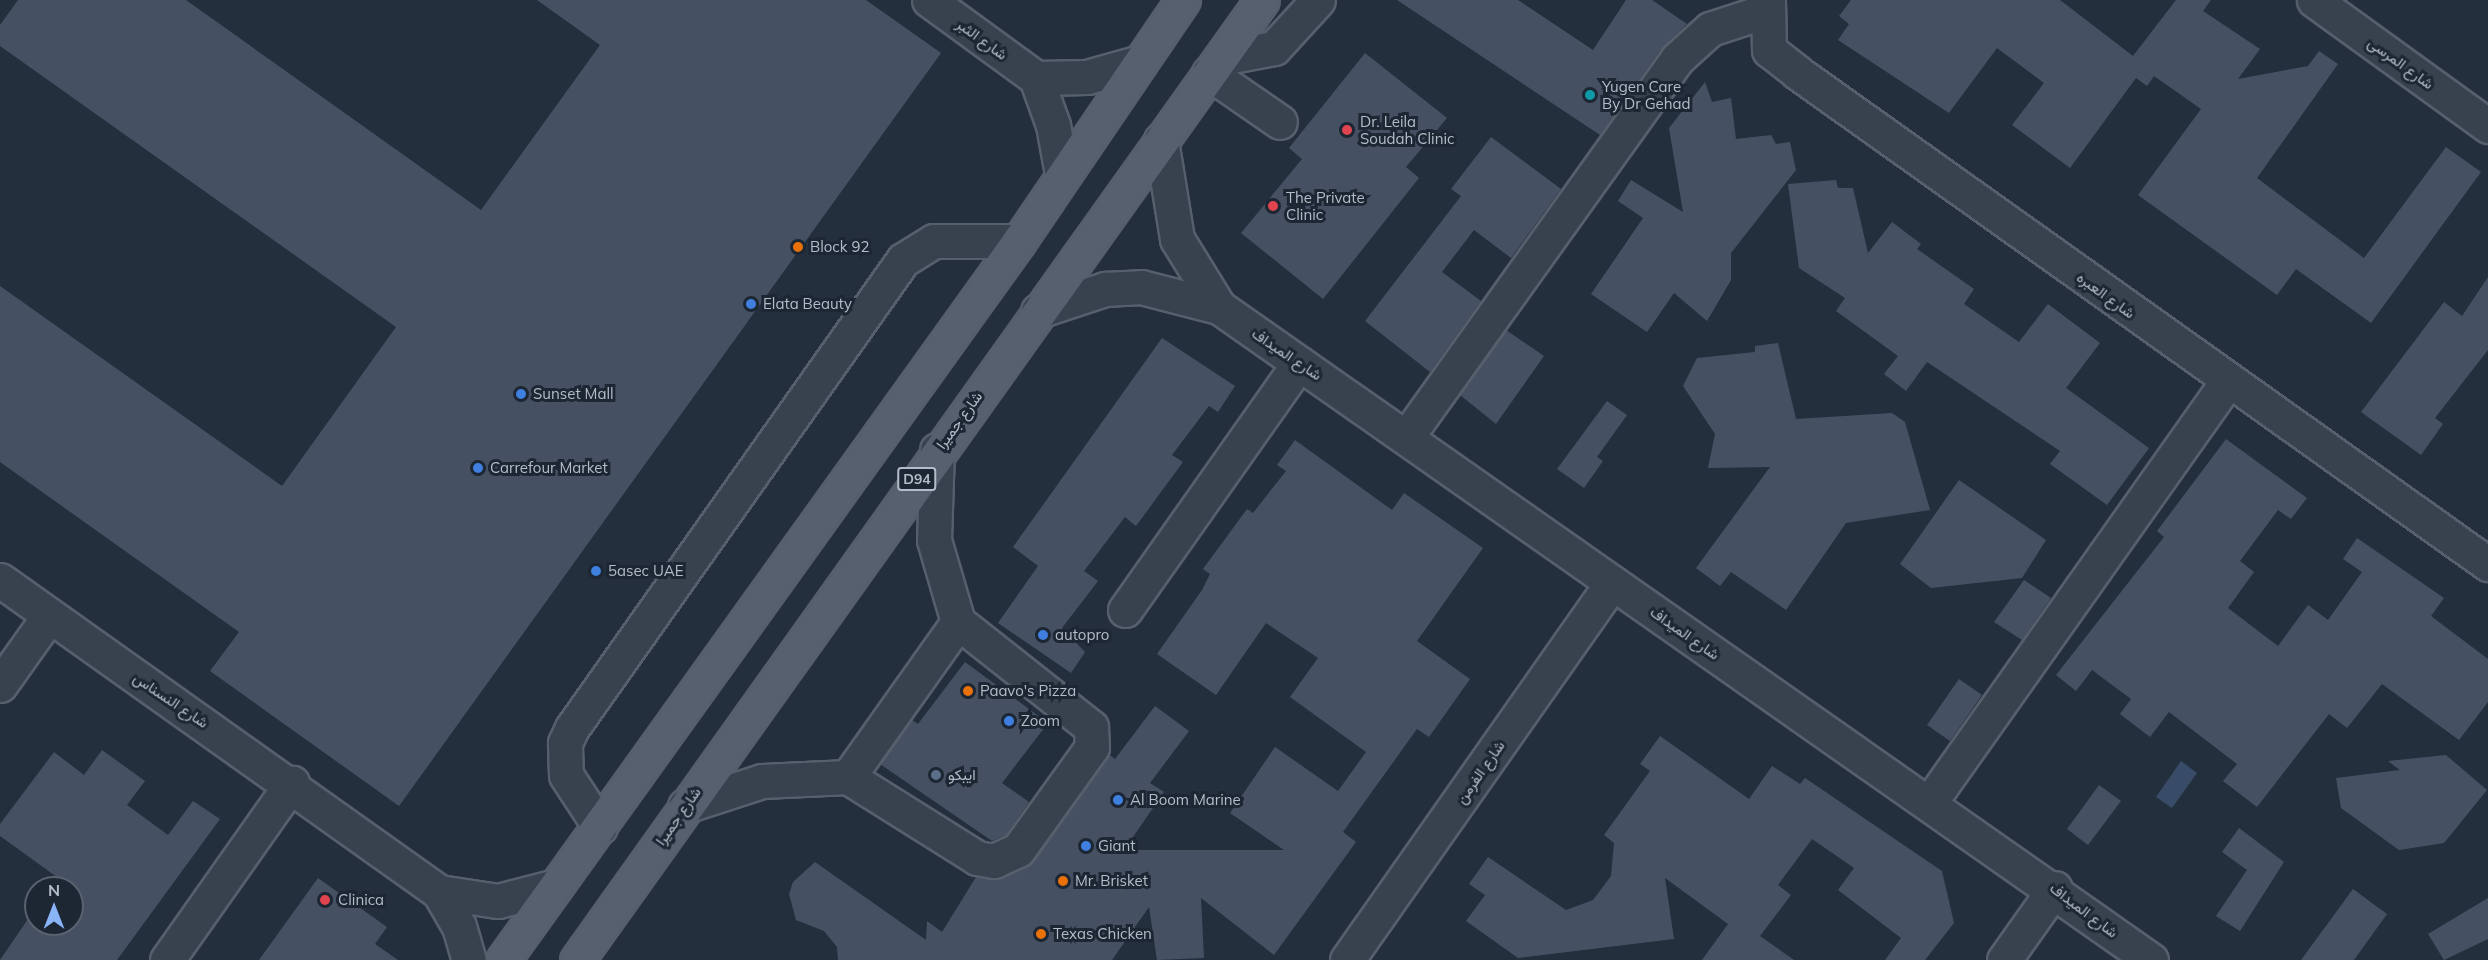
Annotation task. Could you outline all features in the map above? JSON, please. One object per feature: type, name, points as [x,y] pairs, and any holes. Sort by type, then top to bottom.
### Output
[{"type":"main road","name":"شارع جميرا","points":[[577,960],[938,450],[1262,0]]},
{"type":"main road","points":[[503,960],[1019,241],[1062,174],[1181,1]]},
{"type":"street","name":"شارع الثبر","points":[[929,0],[1036,78]]},
{"type":"street","points":[[1215,66],[1274,48],[1318,0]]},
{"type":"street","name":"شارع المرسى","points":[[2325,3],[2488,126]]},
{"type":"street","points":[[1408,435],[1677,59],[1710,29],[1766,5]]},
{"type":"street","name":"شارع العبره","points":[[1766,5],[1769,50],[2227,382],[2488,564]]},
{"type":"street","points":[[1062,174],[1053,125],[1036,78],[1087,77],[1137,63]]},
{"type":"street","points":[[1215,66],[1280,122]]},
{"type":"street","name":"شارع الميداف","points":[[1161,140],[1177,239],[1219,307]]},
{"type":"street","points":[[600,827],[566,776],[565,743],[572,728],[896,270],[917,248],[934,241],[1019,241]]},
{"type":"street","name":"شارع الميداف","points":[[1038,310],[1106,289],[1141,287],[1219,307],[1408,435],[1612,583],[2055,888],[2151,960]]},
{"type":"street","points":[[1125,610],[1299,363]]},
{"type":"street","points":[[1930,802],[2227,382]]},
{"type":"street","points":[[685,806],[762,781],[848,777],[976,858],[994,861],[1018,850],[1092,747],[1090,727],[958,622],[934,540],[938,450]]},
{"type":"street","name":"شارع النسناس","points":[[0,580],[292,783],[439,892],[459,926],[469,960]]},
{"type":"street","name":"شارع الفرمن","points":[[1347,960],[1612,583]]},
{"type":"street","points":[[0,685],[49,616]]},
{"type":"street","points":[[848,777],[958,622]]},
{"type":"street","points":[[167,960],[292,783]]},
{"type":"street","name":"شارع النسناس","points":[[439,892],[498,901],[556,886]]},
{"type":"street","points":[[2004,960],[2055,888]]},
{"type":"water","points":[[2181,761],[2197,773],[2172,808],[2156,797]]},
{"type":"building","name":"Sunset Mall","points":[[18,0],[186,0],[481,210],[600,45],[537,0],[866,0],[941,53],[399,806],[210,671],[239,632],[0,462],[0,286],[282,486],[396,327],[0,46],[0,25]]},
{"type":"building","name":"Yugen Care By Dr Gehad","points":[[1397,0],[1518,0],[1593,50],[1626,0],[1652,0],[1687,24],[1662,48],[1600,135]]},
{"type":"building","points":[[1851,0],[2060,0],[2133,56],[2176,0],[2211,0],[2203,11],[2260,49],[2238,79],[2308,66],[2319,51],[2338,64],[2257,178],[2364,258],[2446,147],[2481,172],[2371,323],[2296,269],[2277,295],[2138,195],[2201,109],[2154,76],[2147,86],[2136,78],[2070,168],[2012,125],[2044,83],[1997,48],[1949,113],[1838,40],[1849,24],[1839,16]]},
{"type":"building","points":[[1365,53],[1447,118],[1406,167],[1419,178],[1323,299],[1241,233],[1302,159],[1289,148]]},
{"type":"building","points":[[1705,82],[1712,102],[1731,98],[1736,139],[1771,135],[1776,144],[1790,142],[1796,170],[1731,253],[1731,280],[1707,321],[1674,293],[1647,332],[1591,294],[1643,218],[1618,201],[1631,180],[1683,212],[1669,128]]},
{"type":"building","points":[[1491,137],[1561,189],[1511,258],[1474,230],[1442,272],[1481,301],[1430,372],[1365,321],[1461,196],[1451,189]]},
{"type":"building","points":[[1836,180],[1838,188],[1853,188],[1868,253],[1892,222],[1921,244],[1917,249],[1974,289],[1964,304],[2019,342],[2048,304],[2100,343],[2066,388],[2149,448],[2107,505],[2050,464],[2060,451],[1927,362],[1906,391],[1884,374],[1898,356],[1836,311],[1845,298],[1799,268],[1788,184]]},
{"type":"building","points":[[2488,277],[2488,350],[2435,418],[2443,424],[2421,455],[2361,412],[2444,302],[2462,316]]},
{"type":"building","points":[[1506,330],[1544,356],[1496,424],[1460,395]]},
{"type":"building","points":[[1162,338],[1235,386],[1218,412],[1209,406],[1172,455],[1183,462],[1136,526],[1125,517],[1084,571],[1098,581],[1062,628],[1085,652],[1071,673],[998,623],[1038,566],[1013,547]]},
{"type":"building","points":[[1778,343],[1796,419],[1892,413],[1905,422],[1930,510],[1846,523],[1786,610],[1731,572],[1720,586],[1696,568],[1770,467],[1708,468],[1715,434],[1683,386],[1697,358],[1755,352],[1755,346]]},
{"type":"building","points":[[1607,401],[1627,415],[1597,457],[1603,461],[1584,488],[1557,469]]},
{"type":"building","points":[[2226,439],[2307,498],[2291,519],[2278,510],[2240,561],[2254,572],[2228,608],[2278,646],[2308,605],[2328,620],[2362,572],[2343,559],[2357,538],[2444,598],[2431,616],[2488,659],[2488,702],[2459,740],[2382,684],[2347,728],[2329,714],[2257,807],[2223,781],[2237,764],[2169,712],[2150,737],[2120,714],[2131,699],[2092,670],[2076,691],[2056,675],[2164,537],[2157,531]]},
{"type":"building","points":[[1295,440],[1392,510],[1404,493],[1483,548],[1417,641],[1470,679],[1429,737],[1417,729],[1343,832],[1356,842],[1274,955],[1201,898],[1204,958],[1157,960],[1149,907],[1112,960],[838,960],[837,947],[824,931],[796,920],[789,894],[793,882],[815,862],[926,940],[927,921],[942,932],[976,877],[1001,878],[1033,861],[1108,754],[1115,759],[1155,706],[1189,731],[1150,783],[1164,792],[1124,850],[1284,850],[1230,813],[1275,747],[1338,791],[1366,752],[1290,697],[1318,658],[1266,623],[1216,695],[1157,654],[1202,590],[1210,574],[1203,569],[1247,509],[1253,513],[1286,471],[1277,465]]},
{"type":"building","points":[[1959,480],[2046,540],[2022,578],[1931,588],[1900,564]]},
{"type":"building","points":[[2024,580],[2051,598],[2022,640],[1994,622]]},
{"type":"building","points":[[965,662],[1048,723],[1002,783],[1029,802],[1006,835],[992,841],[880,764],[912,720],[918,724]]},
{"type":"building","points":[[1959,679],[1982,695],[1950,741],[1927,725]]},
{"type":"building","points":[[1660,736],[1749,799],[1772,766],[1800,784],[1805,778],[1942,871],[1954,923],[1925,960],[1885,960],[1901,938],[1838,890],[1854,868],[1812,839],[1778,885],[1791,895],[1760,936],[1794,960],[1702,960],[1728,924],[1665,878],[1674,939],[1518,958],[1466,921],[1485,895],[1469,884],[1488,857],[1566,910],[1593,900],[1611,876],[1614,843],[1604,835],[1650,771],[1640,764]]},
{"type":"building","points":[[102,750],[145,781],[127,805],[168,835],[193,801],[220,819],[117,960],[0,960],[24,925],[24,936],[84,936],[84,876],[55,876],[0,836],[0,824],[54,752],[84,775]]},
{"type":"building","points":[[2446,755],[2487,790],[2444,843],[2399,850],[2341,808],[2336,778],[2400,770],[2388,761]]},
{"type":"building","points":[[2099,785],[2121,801],[2088,845],[2067,829]]},
{"type":"building","points":[[2239,828],[2284,862],[2240,931],[2216,916],[2247,870],[2222,852]]},
{"type":"building","name":"Clinica","points":[[318,878],[387,927],[375,944],[398,960],[259,960]]},
{"type":"building","points":[[2353,889],[2387,914],[2354,960],[2301,960]]},
{"type":"building","points":[[2488,898],[2488,939],[2444,960],[2428,934]]},
{"type":"place","name":"Yugen Care By Dr Gehad","points":[[1590,95]]},
{"type":"place","name":"Dr. Leila Soudah Clinic","points":[[1347,130]]},
{"type":"place","name":"The Private Clinic","points":[[1273,206]]},
{"type":"place","name":"Block 92","points":[[798,247]]},
{"type":"place","name":"Elata Beauty","points":[[751,304]]},
{"type":"place","name":"Sunset Mall","points":[[521,394]]},
{"type":"place","name":"Carrefour Market","points":[[478,468]]},
{"type":"place","name":"5asec UAE","points":[[596,571]]},
{"type":"place","name":"autopro","points":[[1043,635]]},
{"type":"place","name":"Paavo's Pizza","points":[[968,691]]},
{"type":"place","name":"Zoom","points":[[1009,721]]},
{"type":"place","name":"ايبكو","points":[[936,775]]},
{"type":"place","name":"Al Boom Marine","points":[[1118,800]]},
{"type":"place","name":"Giant","points":[[1086,846]]},
{"type":"place","name":"Mr. Brisket","points":[[1063,881]]},
{"type":"place","name":"Clinica","points":[[325,900]]},
{"type":"place","name":"Texas Chicken","points":[[1041,934]]}]
